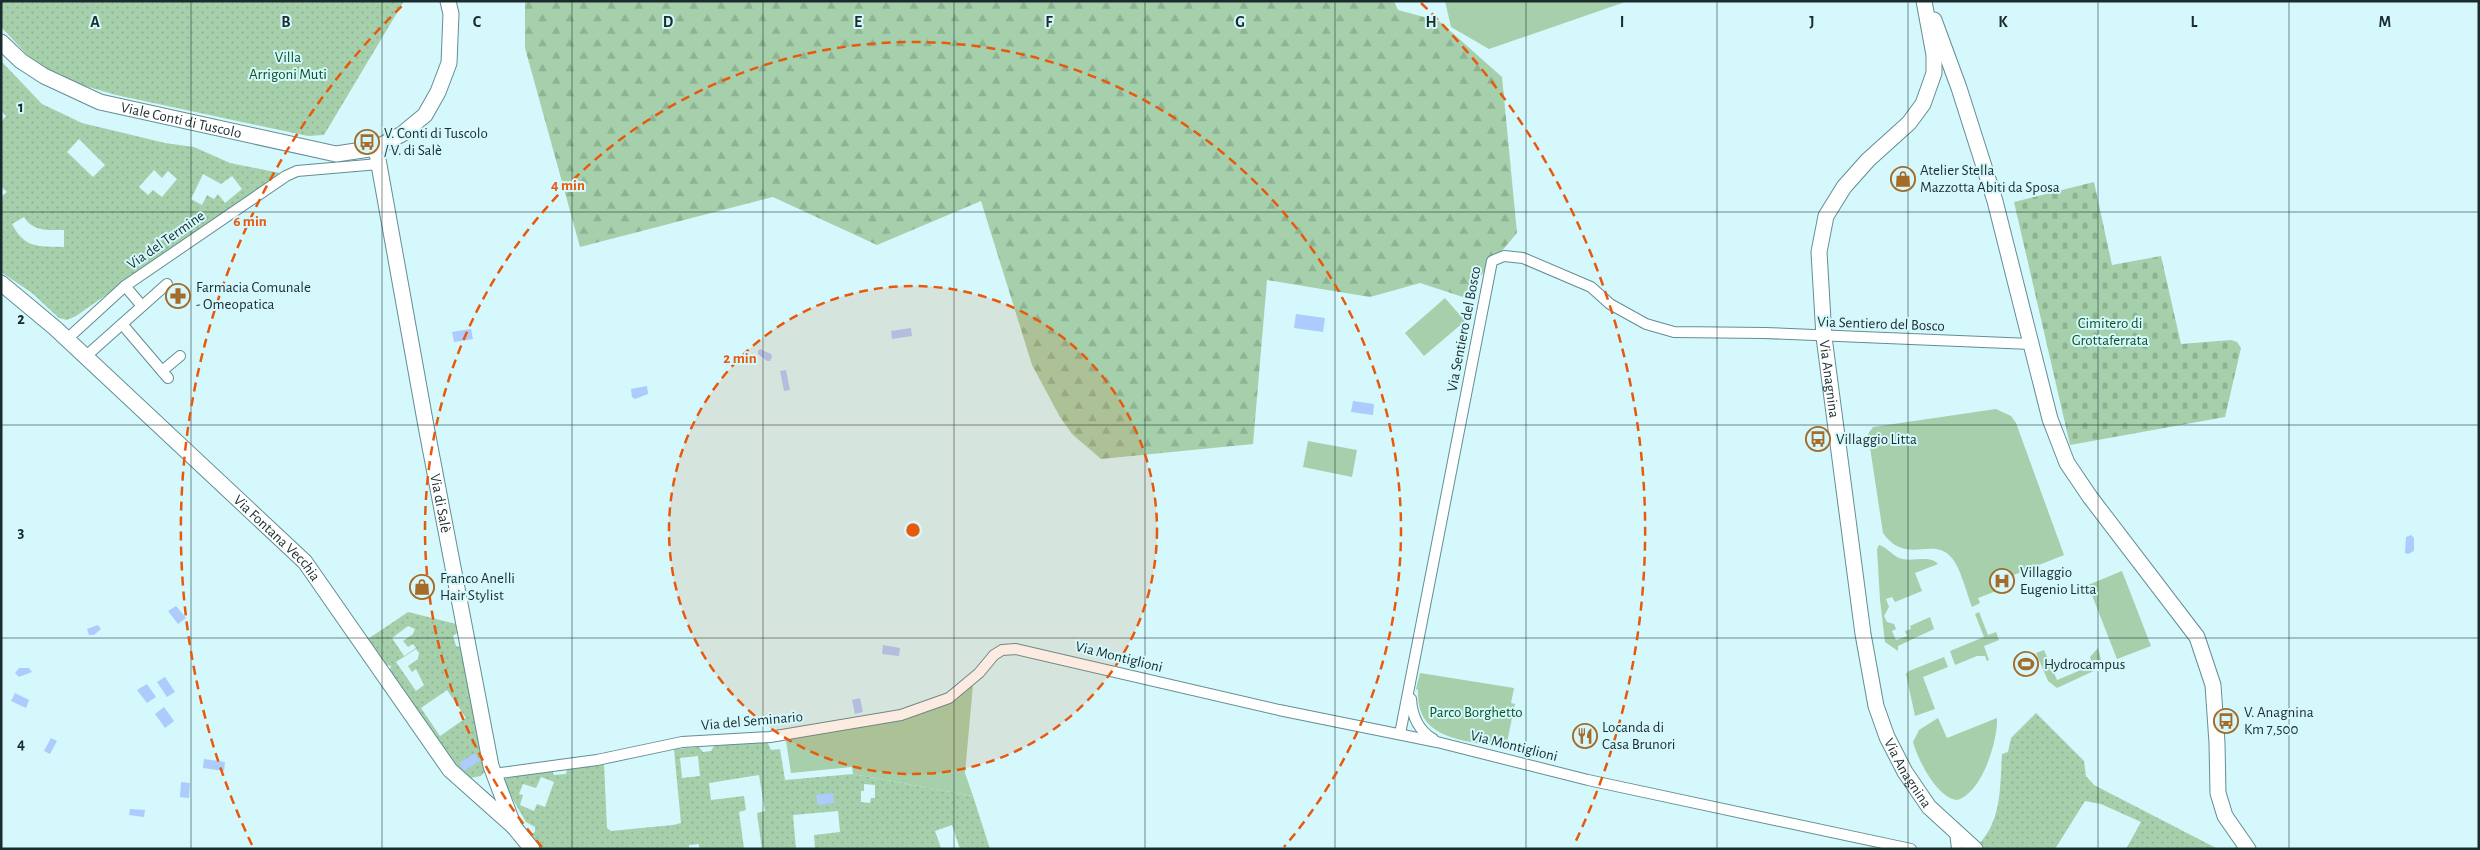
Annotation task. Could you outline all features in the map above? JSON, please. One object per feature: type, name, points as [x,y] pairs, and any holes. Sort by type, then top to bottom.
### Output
[{"type":"main road","name":"Via Anagnina","points":[[1925,1],[1934,54],[1934,73],[1924,104],[1909,123],[1857,172],[1844,187],[1826,216],[1819,252],[1824,337],[1863,634],[1876,706],[1887,737],[1904,772],[1930,807],[1975,849]]},
{"type":"main road","name":"Via Anagnina","points":[[1925,1],[1960,88],[1995,201],[2050,419],[2067,463],[2090,497],[2198,636],[2213,685],[2218,793],[2225,816],[2248,849]]},
{"type":"main road","name":"Viale Conti di Tuscolo","points":[[1,42],[21,61],[44,76],[100,102],[336,154],[359,157],[378,156],[412,139],[435,116],[446,97],[457,62],[457,36],[450,8]]},
{"type":"main road","points":[[1934,73],[1946,74],[1960,88]]},
{"type":"main road","name":"Via di Salè","points":[[378,156],[429,444],[493,772],[514,826],[532,849]]},
{"type":"main road","name":"Via Fontana Vecchia","points":[[1,283],[66,339],[305,562],[450,770],[463,784],[514,826]]},
{"type":"main road","points":[[463,784],[474,786],[481,784],[493,772]]},
{"type":"street","name":"Via del Termine","points":[[66,339],[125,286],[286,176],[297,171],[378,156]]},
{"type":"street","name":"Via Sentiero del Bosco","points":[[1400,734],[1492,261],[1504,256],[1523,258],[1591,287],[1610,304],[1639,320],[1674,332],[1765,333],[1824,337],[2031,344]]},
{"type":"street","points":[[85,357],[167,284]]},
{"type":"street","points":[[125,286],[142,306]]},
{"type":"street","points":[[122,324],[165,374],[180,356]]},
{"type":"street","name":"Via Montiglioni","points":[[994,655],[1002,650],[1016,649],[1040,653],[1279,710],[1437,742],[1588,780],[1911,849]]},
{"type":"street","name":"Via del Seminario","points":[[493,772],[597,760],[682,742],[770,737],[901,715],[949,698],[978,673],[994,655]]},
{"type":"street","name":"Via Sentiero del Bosco","points":[[1410,686],[1412,712],[1422,733],[1437,742]]},
{"type":"street","points":[[1955,832],[1958,849]]},
{"type":"green space","name":"Villa Arrigoni Muti","points":[[1,1],[404,1],[324,135],[308,136],[116,95],[68,81],[34,62],[1,27]]},
{"type":"green space","points":[[525,1],[1394,1],[1398,10],[1439,21],[1502,77],[1517,233],[1463,297],[1420,283],[1370,297],[1267,280],[1253,444],[1101,459],[1072,434],[1060,417],[1032,365],[981,201],[877,245],[773,197],[580,247],[525,48]]},
{"type":"green space","points":[[1445,1],[1628,1],[1489,49],[1451,27]]},
{"type":"green space","points":[[1,61],[42,104],[82,123],[165,143],[194,147],[230,163],[280,173],[76,316],[67,320],[59,318],[32,293],[1,272],[1,197],[7,192],[1,186],[1,122],[6,116],[1,111]],"holes":[[[79,139],[105,165],[93,177],[67,152]],[[154,170],[162,178],[168,171],[177,179],[162,197],[153,190],[148,195],[139,187]],[[203,174],[221,184],[232,176],[242,189],[225,203],[218,194],[214,199],[207,195],[202,205],[191,199]],[[24,217],[36,228],[64,230],[64,247],[40,246],[27,242],[12,224]]]},
{"type":"green space","name":"Cimitero di Grottaferrata","points":[[2094,182],[2112,265],[2161,256],[2181,344],[2231,340],[2237,342],[2241,348],[2225,417],[2070,445],[2014,202]]},
{"type":"green space","points":[[1445,298],[1465,321],[1424,356],[1405,333]]},
{"type":"green space","points":[[1996,409],[2011,416],[2016,423],[2064,555],[2001,580],[2004,588],[1978,598],[1980,603],[1972,607],[1954,561],[1944,551],[1901,548],[1892,543],[1883,533],[1868,434],[1873,427]]},
{"type":"green space","points":[[1308,441],[1357,450],[1352,477],[1303,467]]},
{"type":"green space","points":[[1879,545],[1899,558],[1909,560],[1925,559],[1938,564],[1915,573],[1922,591],[1895,602],[1892,597],[1886,599],[1889,607],[1884,616],[1887,622],[1894,624],[1896,629],[1892,631],[1896,640],[1907,636],[1905,631],[1911,629],[1910,626],[1930,617],[1934,629],[1898,646],[1898,651],[1885,642],[1880,600],[1877,549]]},
{"type":"green space","points":[[2122,571],[2151,646],[2117,659],[2088,585]]},
{"type":"green space","points":[[408,612],[456,624],[457,633],[453,636],[456,646],[460,647],[485,764],[485,771],[481,776],[470,778],[463,775],[389,673],[391,666],[384,664],[368,639]],"holes":[[[408,626],[415,629],[413,634],[403,641],[408,647],[413,644],[416,648],[404,656],[392,638]],[[416,649],[419,653],[418,659],[408,666],[412,672],[416,669],[424,685],[416,691],[396,662]],[[447,690],[466,718],[440,736],[421,708]]]},
{"type":"green space","points":[[1979,612],[1988,635],[1996,632],[1999,640],[1984,646],[1989,660],[1987,661],[1985,656],[1977,656],[1955,665],[1950,651],[1984,637],[1975,614]]},
{"type":"green space","points":[[2098,648],[2101,660],[2098,669],[2057,688],[2048,681],[2036,653],[2044,650],[2057,680],[2093,665],[2090,657]]},
{"type":"green space","points":[[1944,657],[1948,667],[1923,677],[1935,709],[1915,716],[1906,674],[1909,671]]},
{"type":"green space","name":"Parco Borghetto","points":[[1420,673],[1514,688],[1511,703],[1515,704],[1507,742],[1494,739],[1492,746],[1465,741],[1453,738],[1431,727],[1424,718],[1419,706],[1418,690],[1416,689]]},
{"type":"green space","points":[[973,685],[965,773],[973,796],[853,774],[852,767],[791,773],[786,741],[789,738],[912,716],[951,702]]},
{"type":"green space","points":[[2036,713],[2084,761],[2086,776],[2094,785],[2218,849],[2126,849],[2141,822],[2101,804],[2085,801],[2055,849],[1985,849],[1978,845],[1986,836],[1996,814],[2000,791],[2002,754],[2008,752],[2011,738]]},
{"type":"green space","points":[[1938,718],[1947,738],[1997,718],[1995,740],[1987,765],[1974,787],[1957,800],[1942,793],[1929,777],[1913,742],[1919,730]]},
{"type":"green space","points":[[767,741],[771,750],[780,749],[785,780],[853,774],[973,796],[990,849],[960,849],[952,825],[935,831],[941,848],[938,849],[815,849],[814,835],[840,832],[838,811],[793,815],[796,849],[762,849],[757,813],[765,811],[759,775],[709,783],[711,800],[744,796],[746,810],[739,812],[744,849],[699,849],[699,844],[689,845],[689,849],[541,849],[529,835],[535,832],[535,827],[526,822],[501,779],[552,770],[554,775],[566,774],[567,769],[604,763],[607,828],[611,831],[673,825],[681,823],[674,749],[699,747],[703,752],[711,751],[714,746]],"holes":[[[698,756],[700,776],[682,778],[680,758]],[[541,777],[554,782],[545,807],[537,804],[534,811],[520,805],[523,795],[519,794],[523,784],[536,788]],[[864,784],[875,785],[875,798],[871,798],[870,803],[861,802],[861,791],[864,791]]]},
{"type":"water","points":[[1296,314],[1325,318],[1323,332],[1294,328]]},
{"type":"water","points":[[911,328],[912,336],[892,339],[891,331]]},
{"type":"water","points":[[471,329],[473,339],[454,342],[452,332]]},
{"type":"water","points":[[760,349],[771,354],[770,361],[767,361],[758,354]]},
{"type":"water","points":[[786,370],[790,390],[784,391],[780,371]]},
{"type":"water","points":[[647,386],[648,394],[635,399],[632,397],[631,389]]},
{"type":"water","points":[[1353,401],[1374,404],[1373,415],[1351,412]]},
{"type":"water","points":[[2411,535],[2414,538],[2414,551],[2408,554],[2405,553],[2406,537]]},
{"type":"water","points":[[176,606],[186,618],[178,624],[168,611]]},
{"type":"water","points":[[98,625],[101,629],[94,635],[89,635],[87,629]]},
{"type":"water","points":[[883,645],[900,648],[899,656],[882,654]]},
{"type":"water","points":[[19,668],[29,668],[32,672],[19,677],[15,673]]},
{"type":"water","points":[[165,677],[175,692],[167,697],[157,682]]},
{"type":"water","points":[[147,684],[156,697],[147,703],[137,690]]},
{"type":"water","points":[[15,693],[29,700],[26,708],[11,701]]},
{"type":"water","points":[[860,698],[863,712],[855,714],[852,700]]},
{"type":"water","points":[[164,707],[174,721],[165,728],[155,714]]},
{"type":"water","points":[[801,712],[803,720],[788,723],[787,716]]},
{"type":"water","points":[[51,738],[57,741],[50,754],[44,751]]},
{"type":"water","points":[[475,753],[480,761],[464,771],[459,763]]},
{"type":"water","points":[[204,759],[225,762],[224,771],[203,768]]},
{"type":"water","points":[[181,782],[190,783],[189,798],[180,797]]},
{"type":"water","points":[[833,793],[834,803],[818,805],[816,795]]},
{"type":"water","points":[[130,809],[145,810],[144,817],[129,815]]},
{"type":"place","name":"V. Conti di Tuscolo / V. di Salè","points":[[367,142]]},
{"type":"place","name":"Atelier Stella Mazzotta Abiti da Sposa","points":[[1903,179]]},
{"type":"place","name":"Farmacia Comunale - Omeopatica","points":[[178,296]]},
{"type":"place","name":"Villaggio Litta","points":[[1818,439]]},
{"type":"place","name":"Villaggio Eugenio Litta","points":[[2002,581]]},
{"type":"place","name":"Franco Anelli Hair Stylist","points":[[422,587]]},
{"type":"place","name":"Hydrocampus","points":[[2026,664]]},
{"type":"place","name":"V. Anagnina Km 7,500","points":[[2226,721]]},
{"type":"place","name":"Locanda di Casa Brunori","points":[[1585,736]]}]
